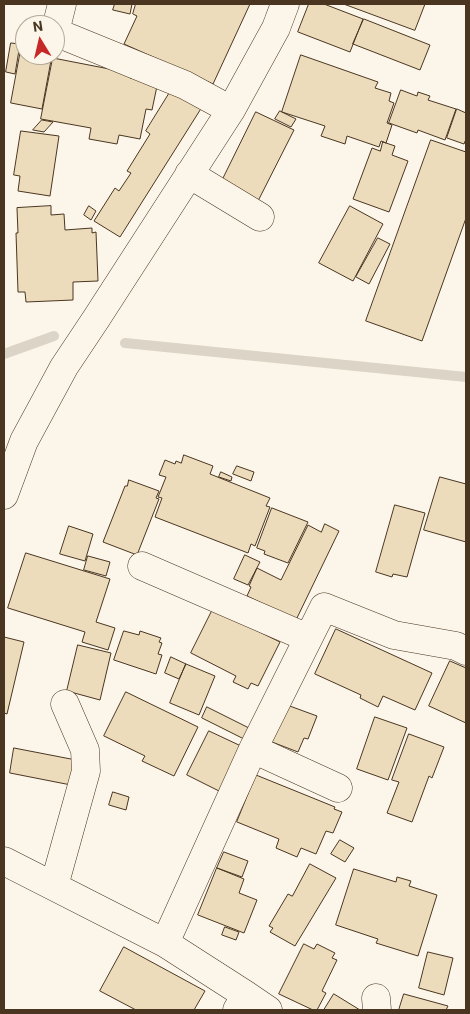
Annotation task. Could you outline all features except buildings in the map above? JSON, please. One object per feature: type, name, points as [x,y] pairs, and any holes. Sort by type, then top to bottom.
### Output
[{"type":"street","points":[[4,494],[24,441],[64,367],[231,110],[276,28],[285,4]]},
{"type":"street","points":[[65,36],[186,85],[231,110]]},
{"type":"street","points":[[190,174],[260,217]]},
{"type":"street","points":[[142,566],[308,638]]},
{"type":"street","points":[[165,943],[253,749],[324,607],[394,635],[456,646],[466,651]]},
{"type":"street","points":[[54,886],[86,771],[85,750],[65,704]]},
{"type":"street","points":[[253,749],[338,788]]},
{"type":"street","points":[[4,861],[165,943],[251,1005]]},
{"type":"waterway","points":[[4,354],[54,336]]},
{"type":"waterway","points":[[125,343],[466,377]]}]
